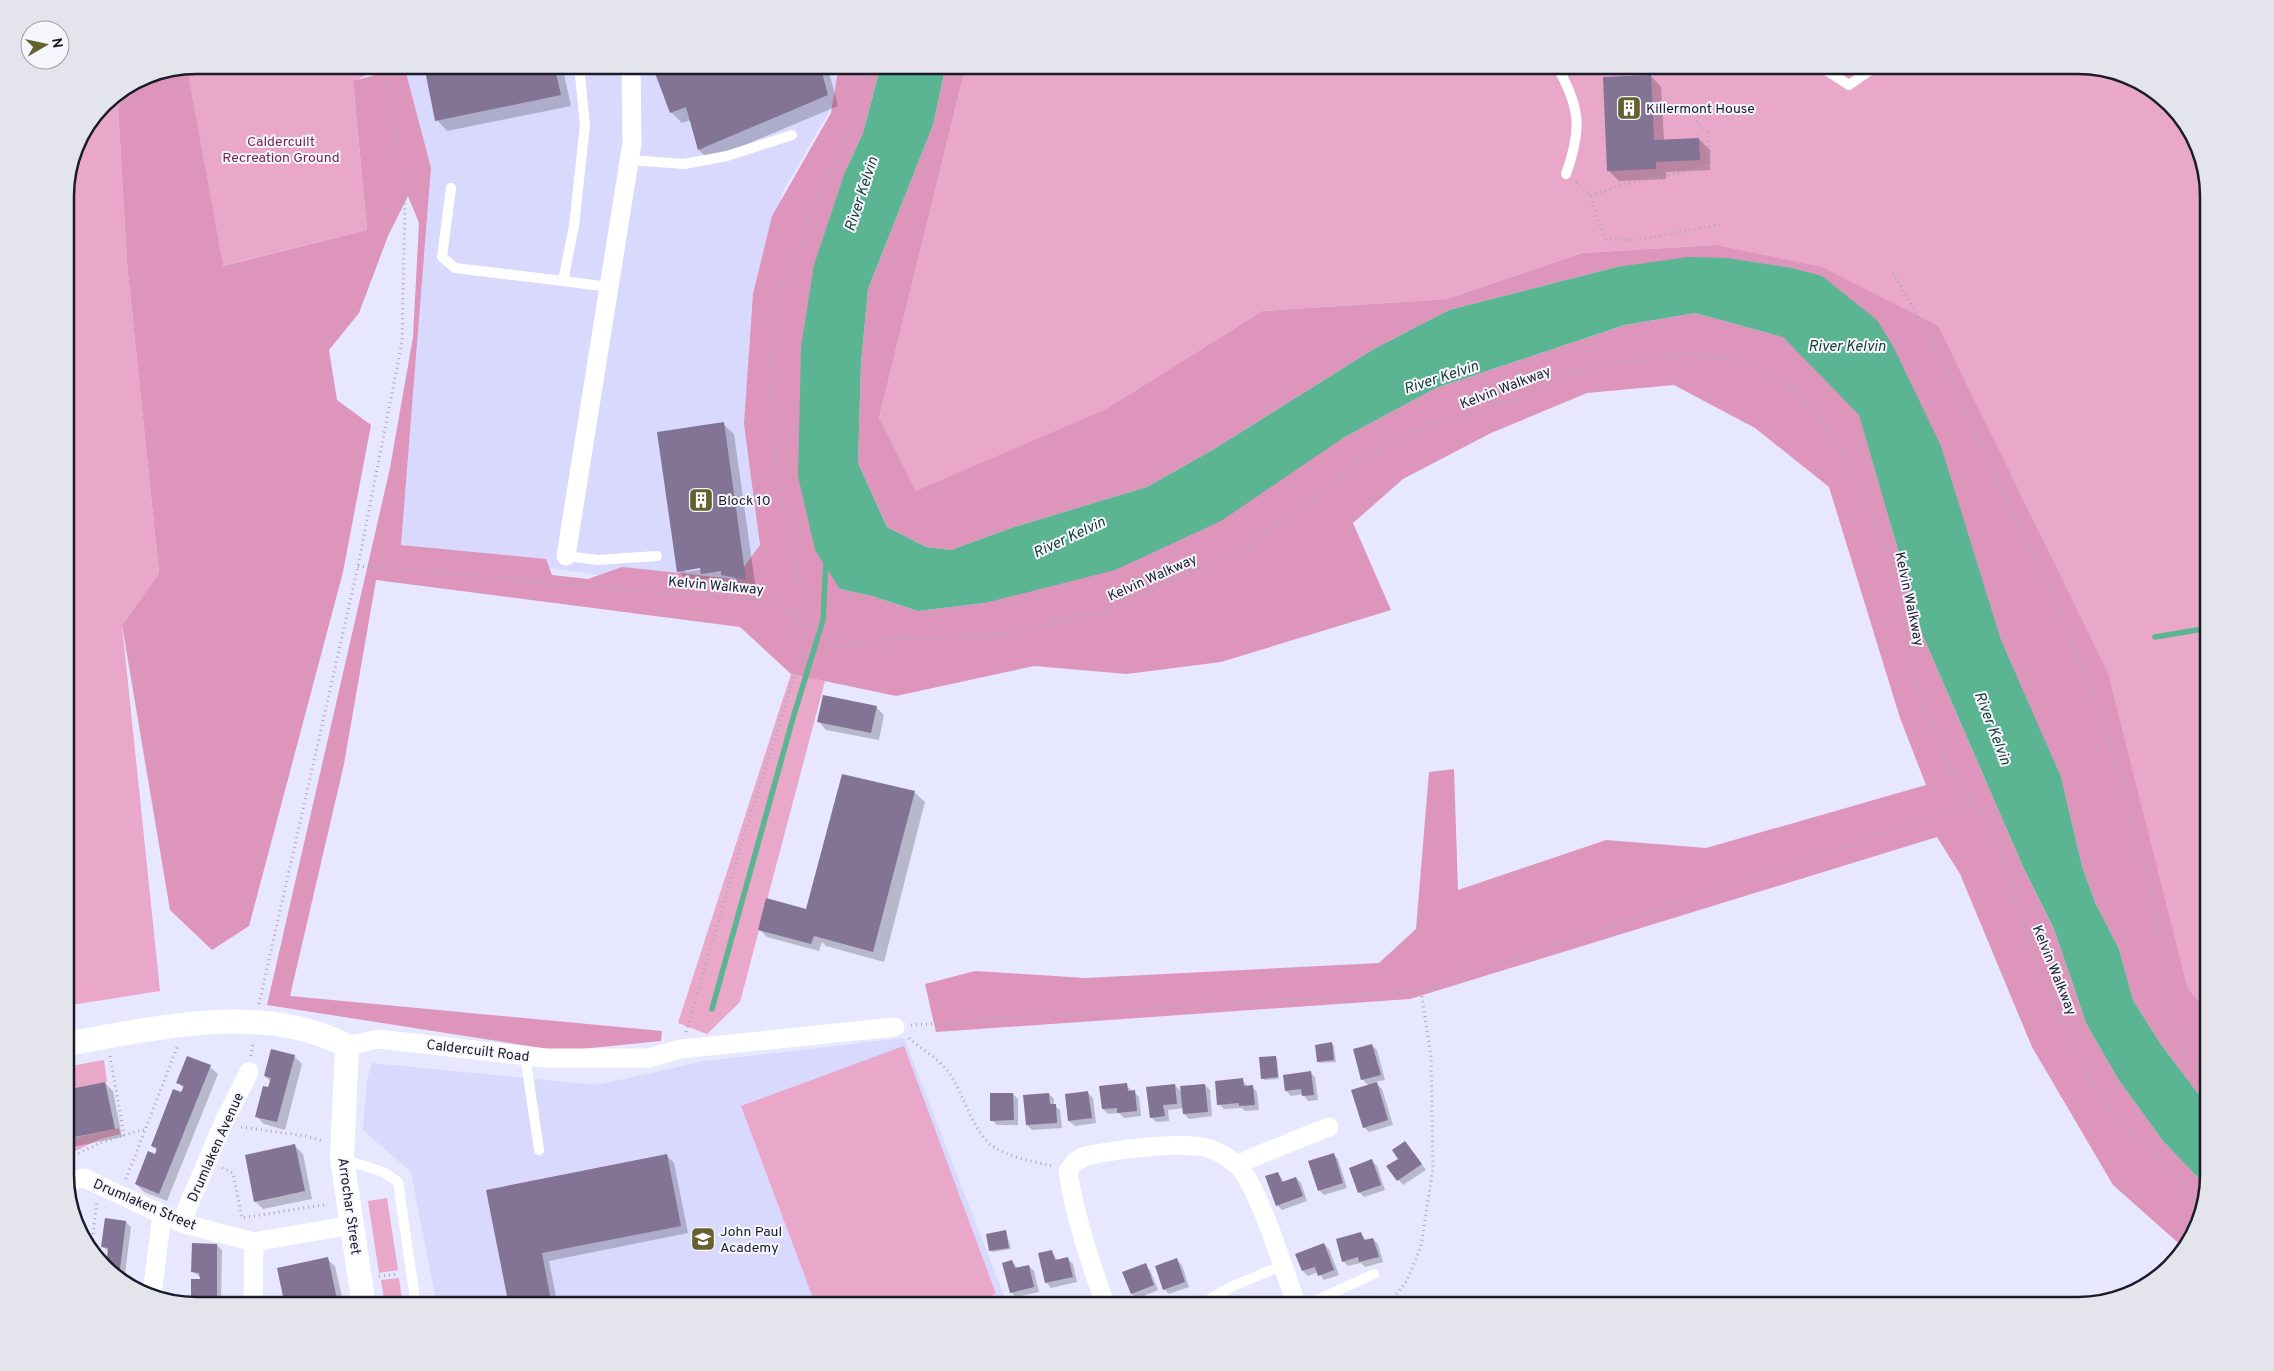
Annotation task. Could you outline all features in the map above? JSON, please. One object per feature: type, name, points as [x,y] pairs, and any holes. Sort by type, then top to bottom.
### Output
[{"type":"street","points":[[566,556],[630,160],[632,143],[631,74]]},
{"type":"street","points":[[74,1042],[186,1024],[255,1022],[287,1025],[325,1035],[346,1046]]},
{"type":"street","name":"Caldercuilt Road","points":[[346,1046],[378,1039],[544,1058],[648,1058],[681,1048],[895,1027]]},
{"type":"street","name":"Arrochar Street","points":[[346,1046],[343,1153],[363,1297]]},
{"type":"street","name":"Drumlaken Avenue","points":[[181,1223],[223,1124],[250,1072]]},
{"type":"street","points":[[1238,1166],[1249,1159],[1329,1127]]},
{"type":"street","points":[[1103,1297],[1078,1216],[1068,1171],[1075,1162],[1085,1156],[1172,1146],[1211,1149],[1238,1166],[1248,1181],[1293,1297]]},
{"type":"street","name":"Drumlaken Street","points":[[74,1181],[84,1178],[181,1223],[254,1242],[352,1225]]},
{"type":"street","points":[[153,1289],[162,1214]]},
{"type":"street","points":[[253,1297],[254,1242]]},
{"type":"lane","points":[[563,281],[574,226],[585,125],[580,74]]},
{"type":"lane","points":[[1560,74],[1578,114],[1575,148],[1566,174]]},
{"type":"lane","points":[[1832,74],[1849,85],[1865,74]]},
{"type":"lane","points":[[630,160],[684,164],[727,156],[792,135]]},
{"type":"lane","points":[[451,188],[442,257],[455,268],[609,287]]},
{"type":"lane","points":[[566,556],[598,560],[657,556]]},
{"type":"lane","points":[[525,1055],[539,1150]]},
{"type":"lane","points":[[343,1153],[383,1172],[398,1182],[415,1297]]},
{"type":"lane","points":[[1213,1297],[1233,1286],[1281,1266]]},
{"type":"lane","points":[[1324,1297],[1374,1274]]},
{"type":"path","points":[[250,1072],[255,1022],[358,566],[402,342],[405,201],[394,119],[383,74]]},
{"type":"path","points":[[681,1048],[737,858],[801,655],[797,615],[805,596],[778,488],[770,372],[780,289],[796,266],[808,219],[862,99],[866,74]]},
{"type":"path","points":[[1591,196],[1624,184],[1704,168],[1710,162],[1708,132],[1696,121]]},
{"type":"path","points":[[1566,174],[1591,196],[1596,216],[1606,239],[1637,240],[1722,224]]},
{"type":"path","points":[[1893,273],[1932,342],[1994,474],[2046,578],[2084,674],[2127,793],[2152,893],[2176,1035],[2185,1058],[2200,1073]]},
{"type":"path","name":"Kelvin Walkway","points":[[358,566],[771,601],[797,615],[836,647],[890,639],[1005,635],[1101,612],[1243,549],[1335,483],[1366,456],[1402,435],[1515,399],[1572,373],[1648,357],[1696,354],[1752,364],[1785,381],[1814,409],[1836,440],[1888,546],[1899,584],[1914,674],[1943,755],[1962,790],[1995,832],[2032,952],[2092,1086],[2126,1128],[2158,1156],[2197,1203]]},
{"type":"path","points":[[895,1027],[1421,991],[1973,803]]},
{"type":"path","points":[[1394,1297],[1407,1281],[1421,1246],[1433,1168],[1431,1057],[1421,991]]},
{"type":"path","points":[[120,1196],[186,1024]]},
{"type":"path","points":[[895,1027],[938,1061],[949,1073],[981,1133],[990,1144],[1005,1152],[1068,1171]]},
{"type":"path","points":[[107,1037],[124,1135]]},
{"type":"path","points":[[223,1124],[306,1136],[343,1153]]},
{"type":"path","points":[[74,1156],[100,1143],[145,1130]]},
{"type":"path","points":[[208,1161],[233,1173],[242,1218],[349,1200]]},
{"type":"path","points":[[92,1240],[99,1184]]},
{"type":"path","points":[[360,1279],[411,1272]]},
{"type":"shaded area","points":[[188,74],[223,266],[367,230],[353,81],[379,74],[406,74],[431,168],[401,545],[546,559],[552,575],[588,579],[622,567],[735,579],[760,545],[744,424],[753,294],[772,216],[831,113],[838,74],[879,74],[863,133],[845,172],[840,589],[872,596],[918,611],[985,603],[1343,438],[1436,388],[1625,325],[1695,313],[1783,337],[1859,415],[1923,636],[2024,869],[2054,929],[2086,1023],[2118,1079],[2163,1141],[2200,1179],[2196,1207],[2184,1236],[2179,1243],[2113,1185],[2032,1047],[1960,874],[1937,837],[1410,999],[936,1032],[925,984],[975,971],[1085,978],[1379,963],[1416,929],[1429,772],[1454,769],[1458,890],[1606,840],[1706,848],[1926,785],[1900,718],[1829,487],[1755,428],[1674,385],[1587,393],[1491,433],[1403,479],[1353,523],[1391,610],[1221,662],[1127,674],[1034,666],[896,696],[791,674],[740,627],[376,580],[344,764],[290,996],[662,1031],[661,1041],[561,1051],[267,1005],[390,468],[413,337],[419,223],[408,196],[388,236],[359,313],[329,350],[337,400],[371,425],[343,572],[249,926],[212,950],[170,910],[122,625],[159,573],[127,263],[118,107],[122,99],[149,83],[172,76]]},
{"type":"shaded area","points":[[406,74],[846,74],[846,82],[782,193],[751,359],[761,599],[401,546],[431,168]]},
{"type":"shaded area","points":[[944,74],[964,74],[879,418],[916,491],[1106,409],[1262,311],[1447,299],[1582,253],[1715,245],[1822,267],[1938,326],[2108,673],[2187,987],[2200,1003],[2200,1096],[2160,1043],[2133,1000],[2119,949],[2095,902],[2082,866],[2061,777],[2001,640],[1941,446],[1822,276],[1792,268],[1728,258],[1617,267],[1449,310],[1372,350],[1214,449],[1147,487],[1014,527],[951,550],[926,547],[887,527],[858,463],[861,364],[868,289],[933,125]]},
{"type":"shaded area","name":"John Paul Academy","points":[[904,1038],[1005,1297],[435,1297],[411,1172],[363,1130],[367,1080],[372,1063],[596,1085],[705,1061]]},
{"type":"green space","name":"Caldercuilt Recreation Ground","points":[[188,74],[368,74],[353,82],[367,230],[222,266]]},
{"type":"green space","points":[[964,74],[2078,74],[2110,78],[2125,83],[2152,99],[2170,115],[2180,128],[2194,157],[2200,188],[2200,1003],[2187,987],[1715,245],[1582,253],[1447,299],[1262,311],[1106,409],[916,492],[879,418]]},
{"type":"green space","points":[[122,99],[118,107],[127,263],[159,573],[122,625],[160,991],[74,1005],[74,188],[78,164],[86,142],[99,122]]},
{"type":"green space","points":[[791,674],[825,681],[740,1002],[707,1034],[678,1023]]},
{"type":"green space","points":[[904,1046],[996,1294],[989,1297],[813,1297],[741,1106]]},
{"type":"green space","points":[[104,1060],[107,1082],[74,1088],[74,1065]]},
{"type":"green space","points":[[119,1128],[120,1134],[98,1140],[74,1152],[74,1138]]},
{"type":"green space","points":[[387,1198],[398,1270],[379,1273],[368,1201]]},
{"type":"green space","points":[[399,1278],[402,1297],[384,1297],[381,1280]]},
{"type":"water","name":"River Kelvin","points":[[879,74],[944,74],[933,125],[868,289],[861,364],[858,463],[887,527],[926,547],[951,550],[1014,527],[1147,487],[1214,449],[1372,350],[1449,310],[1617,267],[1688,257],[1728,258],[1792,268],[1822,276],[1877,320],[1893,346],[1941,446],[2001,640],[2061,777],[2082,866],[2095,902],[2119,949],[2133,1000],[2160,1043],[2200,1096],[2200,1179],[2163,1141],[2118,1079],[2086,1023],[2054,929],[2024,869],[1923,636],[1859,415],[1783,337],[1695,313],[1625,325],[1436,388],[1343,438],[1221,521],[1115,570],[985,603],[918,611],[872,596],[840,589],[815,550],[798,476],[801,347],[814,265],[845,172],[863,133]]},
{"type":"building","points":[[426,74],[556,74],[561,95],[435,121]]},
{"type":"building","points":[[655,74],[822,74],[828,95],[698,150],[686,107],[670,113]]},
{"type":"building","name":"Killermont House","points":[[1651,75],[1654,140],[1699,138],[1700,160],[1656,162],[1656,169],[1607,171],[1603,77]]},
{"type":"building","name":"Block 10","points":[[724,422],[746,580],[721,575],[721,571],[701,574],[700,568],[677,572],[657,432]]},
{"type":"building","points":[[823,695],[877,706],[871,733],[817,722]]},
{"type":"building","points":[[842,774],[915,791],[873,952],[814,936],[811,944],[758,930],[766,898],[806,909]]},
{"type":"building","points":[[1332,1042],[1334,1060],[1317,1062],[1315,1045]]},
{"type":"building","points":[[1372,1044],[1381,1075],[1361,1080],[1353,1049]]},
{"type":"building","points":[[271,1049],[295,1055],[277,1122],[255,1117],[263,1086],[268,1087],[271,1078],[264,1076]]},
{"type":"building","points":[[187,1056],[211,1065],[159,1194],[135,1184],[148,1151],[155,1154],[157,1148],[151,1146],[173,1089],[181,1092],[184,1086],[176,1083]]},
{"type":"building","points":[[1276,1056],[1278,1077],[1261,1079],[1259,1057]]},
{"type":"building","points":[[1311,1071],[1314,1095],[1302,1096],[1301,1089],[1285,1091],[1283,1075]]},
{"type":"building","points":[[1243,1078],[1244,1086],[1253,1085],[1255,1105],[1239,1106],[1239,1103],[1217,1105],[1215,1081]]},
{"type":"building","points":[[105,1082],[115,1129],[74,1137],[74,1088]]},
{"type":"building","points":[[1377,1082],[1388,1120],[1363,1128],[1351,1090]]},
{"type":"building","points":[[1127,1083],[1128,1091],[1135,1090],[1137,1111],[1117,1113],[1117,1108],[1102,1109],[1099,1086]]},
{"type":"building","points":[[1175,1084],[1177,1104],[1163,1105],[1165,1116],[1150,1118],[1146,1087]]},
{"type":"building","points":[[1205,1084],[1208,1112],[1183,1114],[1180,1086]]},
{"type":"building","points":[[1088,1091],[1092,1118],[1068,1121],[1065,1094]]},
{"type":"building","points":[[990,1093],[1013,1093],[1014,1120],[990,1121]]},
{"type":"building","points":[[1049,1093],[1050,1104],[1056,1104],[1057,1123],[1026,1125],[1023,1095]]},
{"type":"building","points":[[1405,1141],[1422,1164],[1397,1181],[1386,1166],[1398,1159],[1392,1150]]},
{"type":"building","points":[[295,1144],[305,1191],[254,1202],[245,1155]]},
{"type":"building","points":[[1334,1153],[1343,1183],[1318,1191],[1308,1161]]},
{"type":"building","points":[[667,1154],[681,1226],[542,1253],[550,1297],[507,1297],[486,1190]]},
{"type":"building","points":[[1372,1159],[1381,1185],[1358,1193],[1349,1168]]},
{"type":"building","points":[[1278,1172],[1282,1182],[1296,1177],[1303,1196],[1276,1206],[1265,1176]]},
{"type":"building","points":[[105,1218],[126,1221],[120,1271],[106,1258],[108,1248],[101,1247]]},
{"type":"building","points":[[1006,1230],[1009,1248],[989,1251],[986,1234]]},
{"type":"building","points":[[1361,1232],[1364,1240],[1373,1238],[1379,1257],[1359,1262],[1358,1257],[1342,1262],[1336,1239]]},
{"type":"building","points":[[192,1243],[217,1244],[217,1297],[191,1297],[191,1279],[200,1279],[199,1273],[191,1272]]},
{"type":"building","points":[[1324,1243],[1334,1270],[1318,1276],[1315,1267],[1302,1271],[1295,1254]]},
{"type":"building","points":[[1052,1250],[1055,1260],[1068,1257],[1073,1277],[1045,1283],[1038,1253]]},
{"type":"building","points":[[328,1257],[337,1297],[283,1297],[277,1268]]},
{"type":"building","points":[[1177,1258],[1185,1282],[1163,1290],[1155,1266]]},
{"type":"building","points":[[1012,1260],[1015,1268],[1029,1265],[1034,1287],[1010,1293],[1002,1263]]},
{"type":"building","points":[[1146,1263],[1154,1285],[1131,1294],[1122,1272]]},
{"type":"waterway","points":[[712,1009],[793,718],[823,620],[826,560]]},
{"type":"waterway","points":[[2155,637],[2200,630]]},
{"type":"place","name":"Killermont House","points":[[1629,108]]},
{"type":"place","name":"Block 10","points":[[701,500]]},
{"type":"place","name":"John Paul Academy","points":[[703,1239]]}]
